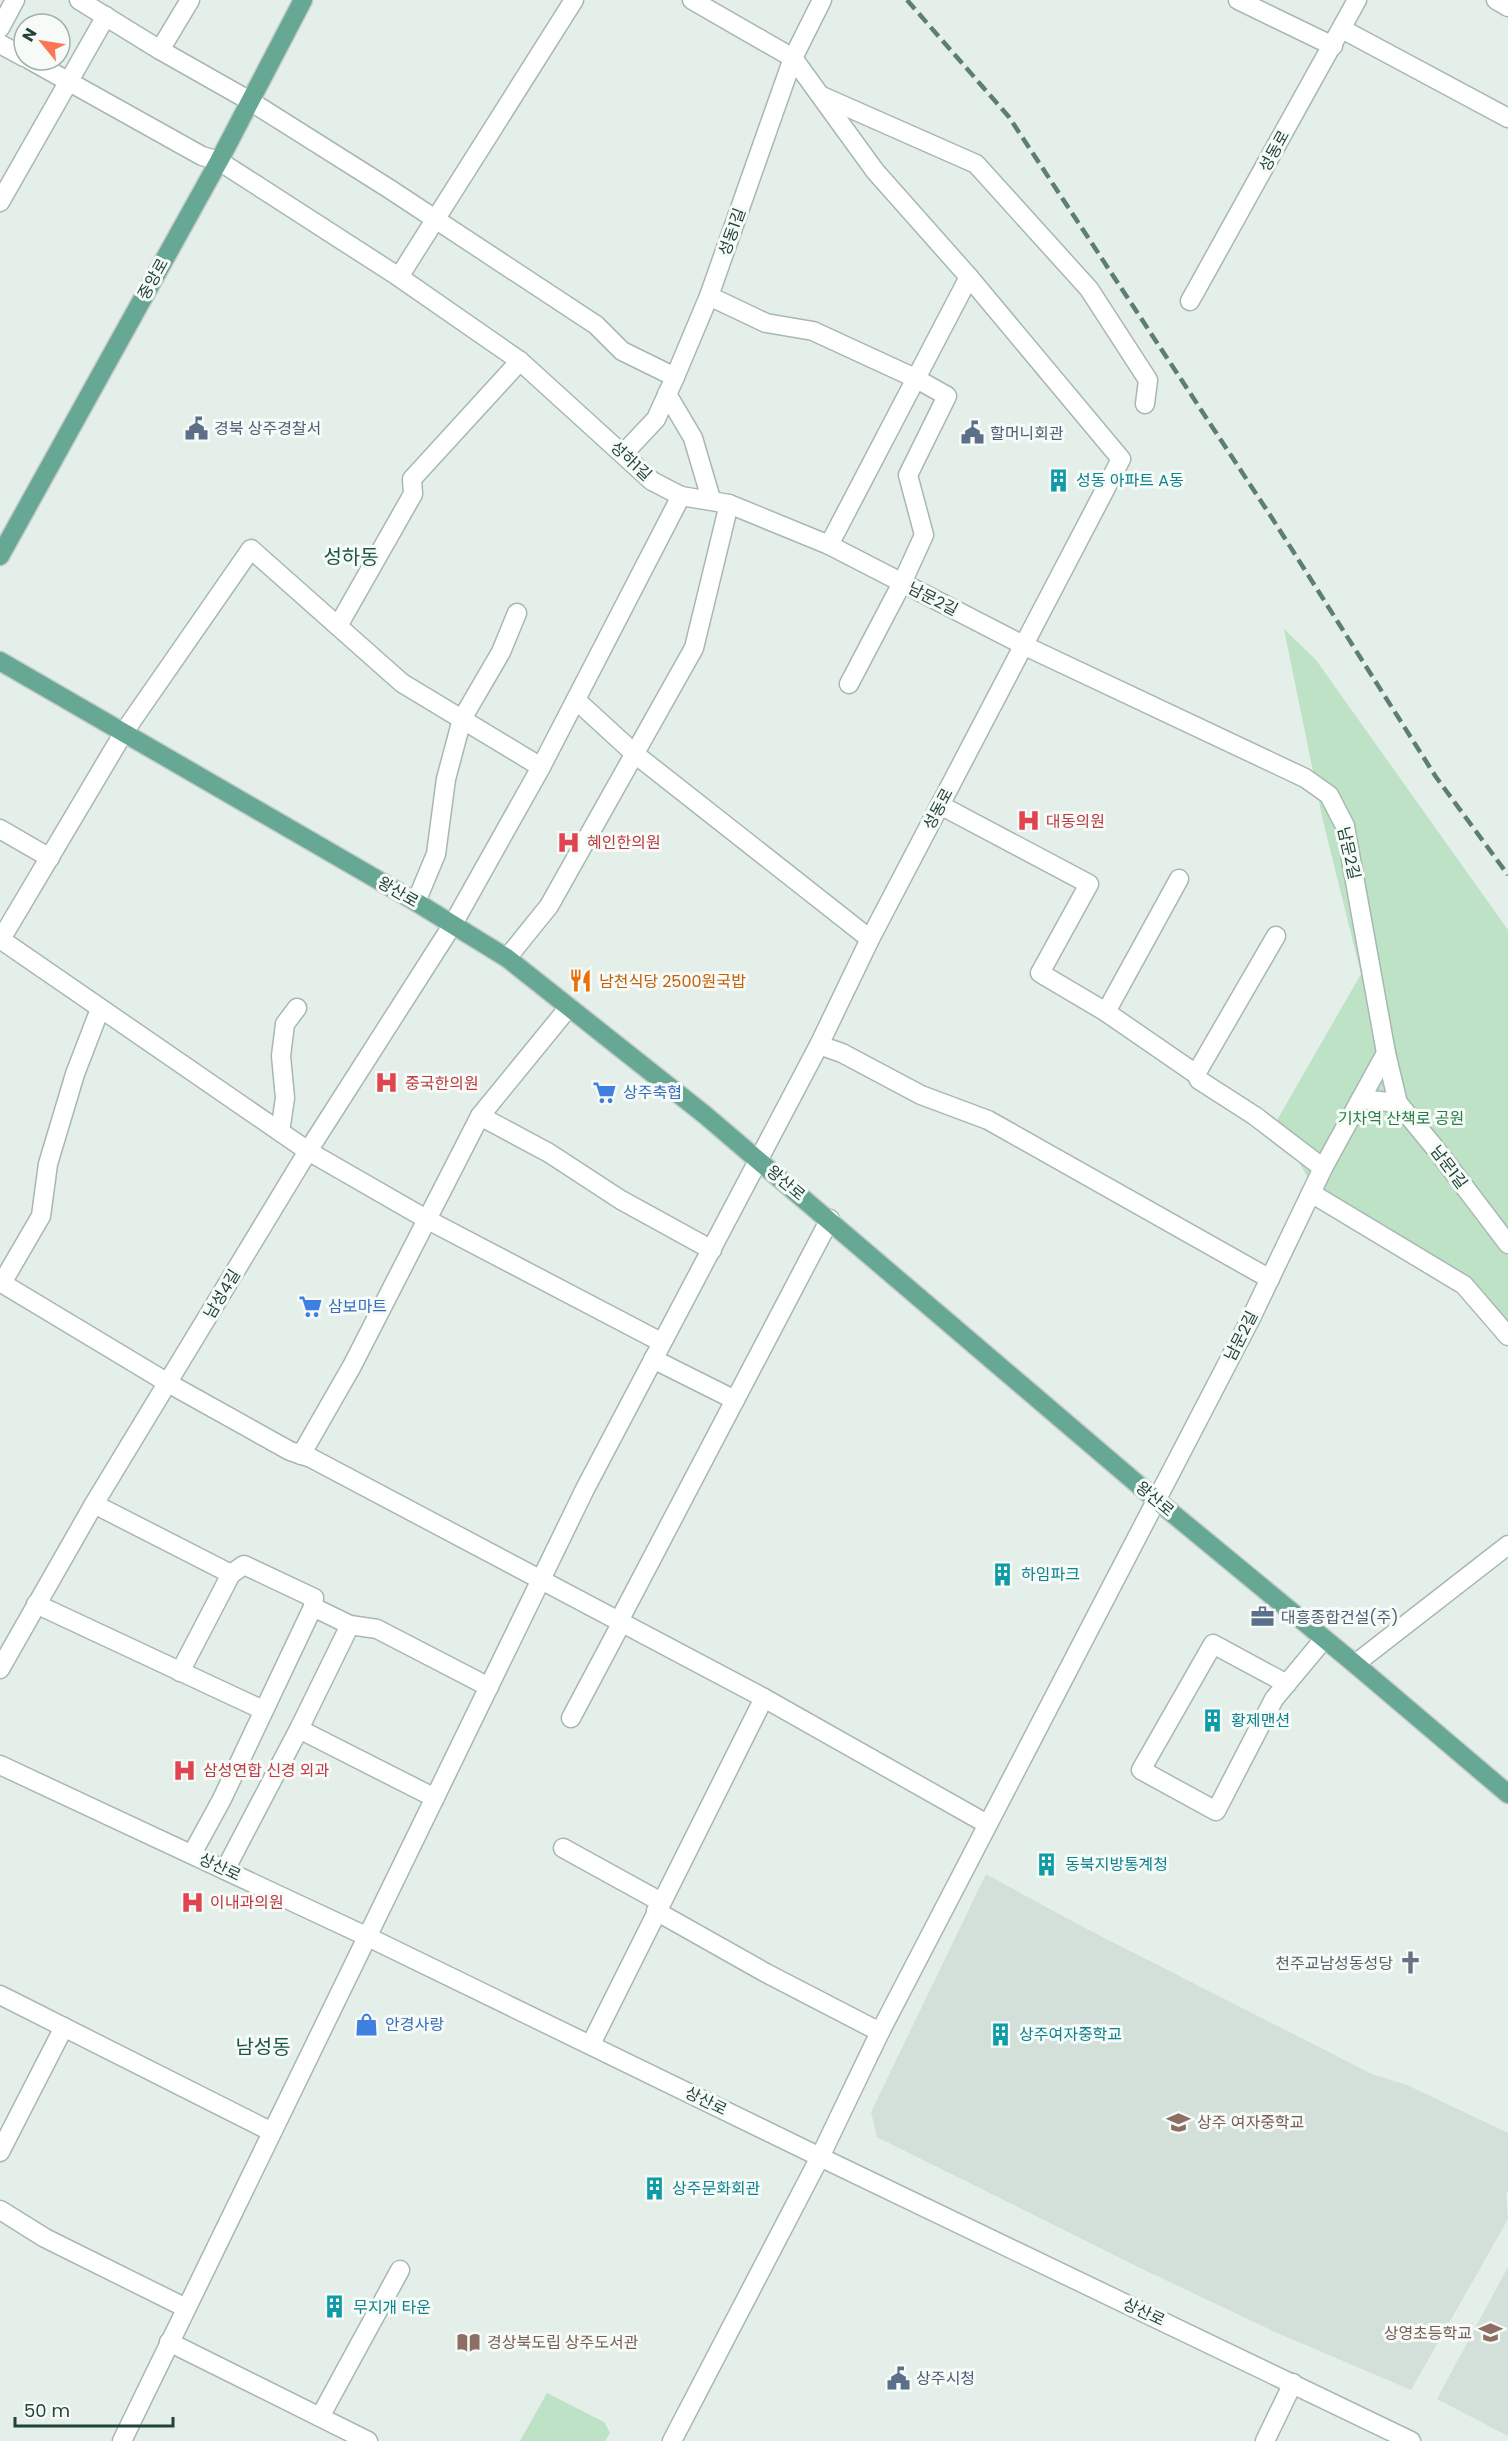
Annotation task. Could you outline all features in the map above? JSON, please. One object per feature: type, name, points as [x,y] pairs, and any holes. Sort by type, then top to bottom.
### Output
[{"type":"main road","name":"중앙로","points":[[0,556],[219,161],[303,0]]},
{"type":"main road","name":"왕산로","points":[[0,661],[416,902],[507,958],[757,1159],[1155,1499],[1508,1794]]},
{"type":"street","points":[[0,28],[15,0]]},
{"type":"street","points":[[79,0],[160,50],[250,101],[436,219],[596,325],[622,351],[675,377]]},
{"type":"street","points":[[160,50],[190,0]]},
{"type":"street","points":[[399,277],[574,0]]},
{"type":"street","points":[[692,0],[792,58],[875,171],[969,277],[829,545]]},
{"type":"street","name":"성동1길","points":[[624,453],[656,419],[675,377],[709,296],[792,58],[822,0]]},
{"type":"street","points":[[1238,0],[1333,46]]},
{"type":"street","name":"성동로","points":[[1190,301],[1357,0]]},
{"type":"street","points":[[1496,0],[1508,7]]},
{"type":"street","points":[[0,202],[106,16]]},
{"type":"street","points":[[1342,29],[1508,118]]},
{"type":"street","name":"성하1길","points":[[52,72],[202,156],[219,161],[399,277],[520,361],[624,453],[652,481],[681,496]]},
{"type":"street","points":[[820,95],[976,164],[1089,289],[1148,380],[1145,404]]},
{"type":"street","name":"성동로","points":[[122,2441],[168,2342],[541,1580],[652,1359],[819,1045],[870,939],[1121,459],[969,277]]},
{"type":"street","points":[[709,296],[766,323],[813,332],[915,378],[946,396],[908,475],[924,535],[902,583],[849,684]]},
{"type":"street","points":[[338,626],[413,494],[412,480],[520,361]]},
{"type":"street","points":[[667,394],[693,438],[711,500]]},
{"type":"street","points":[[453,924],[541,767],[681,496]]},
{"type":"street","name":"남문2길","points":[[672,2441],[820,2157],[880,2032],[987,1824],[1270,1279],[1323,1168],[1386,1053],[1345,826],[1329,795],[1305,777],[1023,645],[829,545],[729,504],[681,496]]},
{"type":"street","points":[[507,958],[549,906],[694,648],[729,504]]},
{"type":"street","points":[[541,767],[402,683],[251,549],[124,732],[0,940],[308,1151],[428,1220],[661,1342]]},
{"type":"street","points":[[416,902],[436,854],[446,779],[462,719],[501,652],[517,613]]},
{"type":"street","points":[[576,700],[635,754],[870,939]]},
{"type":"street","points":[[940,805],[1089,884],[1040,973],[1106,1012],[1196,1074],[1199,1080],[1255,1116],[1323,1168]]},
{"type":"street","points":[[0,829],[50,858]]},
{"type":"street","points":[[1106,1012],[1179,879]]},
{"type":"street","name":"남성4길","points":[[0,1668],[94,1504],[308,1151],[453,924]]},
{"type":"street","points":[[1196,1074],[1276,936]]},
{"type":"street","points":[[301,1455],[352,1366],[480,1116],[569,1007]]},
{"type":"street","points":[[280,1132],[285,1098],[281,1056],[285,1024],[297,1008]]},
{"type":"street","points":[[100,1009],[75,1074],[48,1164],[41,1216],[1,1283],[168,1383],[290,1451],[764,1698],[987,1824]]},
{"type":"street","points":[[819,1045],[842,1053],[921,1095],[988,1120],[1270,1279]]},
{"type":"street","name":"남문1길","points":[[1386,1053],[1398,1103],[1508,1245]]},
{"type":"street","points":[[1361,1099],[1398,1103]]},
{"type":"street","points":[[480,1116],[549,1153],[621,1200],[712,1250]]},
{"type":"street","points":[[1311,1193],[1464,1285],[1508,1336]]},
{"type":"street","points":[[571,1718],[830,1220]]},
{"type":"street","points":[[652,1359],[735,1400]]},
{"type":"street","points":[[94,1504],[231,1574]]},
{"type":"street","points":[[1355,1664],[1508,1545]]},
{"type":"street","points":[[180,1672],[231,1574],[244,1565],[314,1598],[313,1607],[222,1799],[192,1854]]},
{"type":"street","points":[[36,1604],[263,1710]]},
{"type":"street","points":[[313,1607],[350,1625],[377,1629],[489,1687]]},
{"type":"street","points":[[225,1870],[299,1729],[350,1625]]},
{"type":"street","points":[[1287,1684],[1213,1644],[1141,1770],[1216,1811],[1274,1699],[1287,1684],[1324,1638]]},
{"type":"street","points":[[591,2044],[764,1698]]},
{"type":"street","points":[[299,1729],[435,1798]]},
{"type":"street","name":"상산로","points":[[0,1765],[368,1937],[1411,2441]]},
{"type":"street","points":[[563,1848],[766,1972],[880,2032]]},
{"type":"street","points":[[0,1995],[272,2132]]},
{"type":"street","points":[[0,2152],[64,2027]]},
{"type":"street","points":[[0,2210],[45,2238],[186,2308]]},
{"type":"street","points":[[320,2417],[400,2270]]},
{"type":"street","points":[[168,2342],[368,2441]]},
{"type":"street","points":[[1265,2441],[1293,2383]]},
{"type":"shaded area","name":"상주 여자중학교","points":[[986,1874],[1083,1927],[1372,2074],[1407,2085],[1508,2133],[1508,2190],[1506,2195],[1508,2219],[1411,2390],[1275,2332],[1138,2267],[877,2137],[871,2112]]},
{"type":"shaded area","name":"상영초등학교","points":[[1508,2267],[1508,2436],[1437,2399]]},
{"type":"green space","name":"기차역 산책로 공원","points":[[1284,629],[1316,660],[1508,930],[1508,1331],[1459,1273],[1316,1192],[1276,1122],[1361,974],[1323,821]]},
{"type":"green space","points":[[547,2393],[604,2422],[610,2433],[605,2441],[520,2441]]},
{"type":"railway","points":[[907,0],[1009,117],[1272,518],[1436,777],[1508,875]]},
{"type":"place","name":"경북 상주경찰서","points":[[196,428]]},
{"type":"place","name":"할머니회관","points":[[972,433]]},
{"type":"place","name":"성동 아파트 A동","points":[[1058,480]]},
{"type":"place","name":"대동의원","points":[[1028,821]]},
{"type":"place","name":"혜인한의원","points":[[569,842]]},
{"type":"place","name":"남천식당 2500원국밥","points":[[581,981]]},
{"type":"place","name":"중국한의원","points":[[387,1083]]},
{"type":"place","name":"상주축협","points":[[605,1092]]},
{"type":"place","name":"삼보마트","points":[[310,1306]]},
{"type":"place","name":"하임파크","points":[[1003,1574]]},
{"type":"place","name":"대흥종합건설(주)","points":[[1263,1617]]},
{"type":"place","name":"황제맨션","points":[[1213,1720]]},
{"type":"place","name":"삼성연합 신경 외과","points":[[185,1770]]},
{"type":"place","name":"동북지방통계청","points":[[1047,1864]]},
{"type":"place","name":"이내과의원","points":[[192,1902]]},
{"type":"place","name":"천주교남성동성당","points":[[1411,1963]]},
{"type":"place","name":"안경사랑","points":[[367,2024]]},
{"type":"place","name":"상주여자중학교","points":[[1001,2034]]},
{"type":"place","name":"상주 여자중학교","points":[[1179,2122]]},
{"type":"place","name":"상주문화회관","points":[[654,2188]]},
{"type":"place","name":"무지개 타운","points":[[335,2307]]},
{"type":"place","name":"상영초등학교","points":[[1490,2333]]},
{"type":"place","name":"경상북도립 상주도서관","points":[[469,2342]]},
{"type":"place","name":"상주시청","points":[[898,2378]]},
{"type":"district","name":"성하동","points":[[351,557]]},
{"type":"district","name":"남성동","points":[[263,2047]]}]
